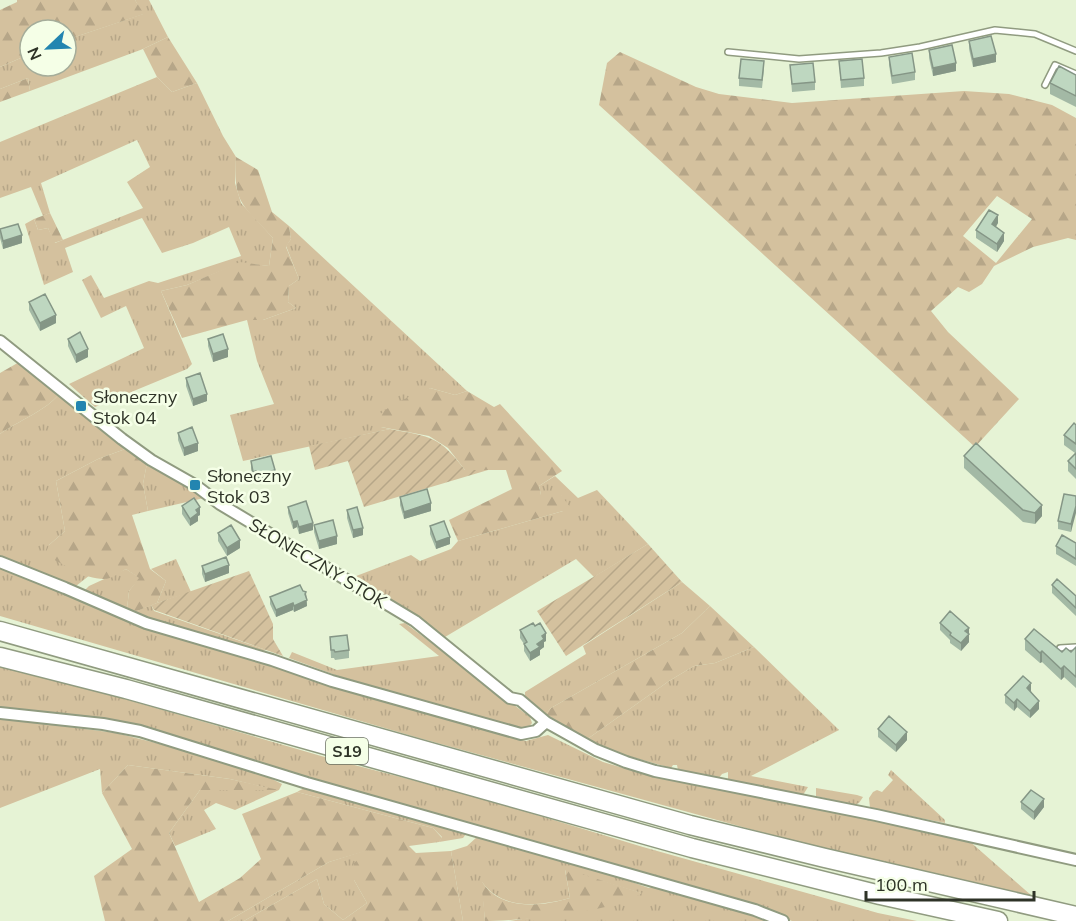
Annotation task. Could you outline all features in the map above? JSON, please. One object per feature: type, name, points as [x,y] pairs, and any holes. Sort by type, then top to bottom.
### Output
[{"type":"highway","name":"S19","points":[[0,632],[690,825],[1076,916]]},
{"type":"highway","name":"S19","points":[[0,657],[126,689],[693,848],[880,895],[998,921]]},
{"type":"street","name":"SŁONECZNY STOK","points":[[0,341],[132,446],[195,485],[220,504],[415,621],[510,698],[520,700],[546,722],[596,750],[655,771],[888,817],[1076,860]]},
{"type":"street","points":[[0,562],[146,623],[272,660],[332,681],[521,734],[536,731],[546,722]]},
{"type":"street","points":[[0,713],[103,724],[140,731],[307,783],[755,910],[783,921]]},
{"type":"lane","points":[[728,52],[799,59],[881,53],[920,47],[994,30],[1035,34],[1076,51]]},
{"type":"lane","points":[[1045,85],[1055,64],[1076,74]]},
{"type":"lane","points":[[1060,648],[1076,647]]},
{"type":"green space","points":[[17,0],[135,0],[144,14],[78,36],[78,18],[18,18],[18,59],[0,67],[0,10]]},
{"type":"green space","points":[[135,0],[149,0],[168,37],[143,49],[78,73],[78,36],[143,14]]},
{"type":"green space","points":[[168,37],[197,83],[172,92],[157,77],[143,49]]},
{"type":"green space","points":[[620,52],[696,87],[719,94],[792,103],[964,91],[1009,94],[1052,105],[1076,118],[1076,240],[1068,238],[1033,247],[994,266],[982,284],[969,292],[958,287],[931,311],[948,332],[1019,399],[975,447],[599,105],[607,63]],"holes":[[[997,196],[1032,219],[996,263],[963,236]]]},
{"type":"green space","points":[[18,59],[18,78],[28,78],[0,89],[0,67]]},
{"type":"green space","points":[[157,77],[172,92],[197,83],[236,157],[235,183],[241,203],[273,238],[269,266],[240,263],[187,285],[161,291],[192,364],[187,369],[95,407],[69,384],[144,348],[126,306],[101,318],[82,280],[91,275],[104,298],[149,281],[158,283],[241,256],[229,227],[193,243],[162,253],[142,218],[65,248],[73,272],[44,285],[25,224],[34,219],[38,230],[48,228],[55,243],[143,208],[127,182],[150,167],[137,140],[41,183],[50,213],[43,216],[31,187],[0,198],[0,142]]},
{"type":"green space","points":[[28,78],[65,78],[30,91]]},
{"type":"green space","points":[[28,78],[30,91],[0,102],[0,89]]},
{"type":"green space","points":[[236,157],[258,170],[272,212],[289,226],[291,239],[286,247],[299,279],[289,286],[288,302],[296,308],[263,320],[247,320],[182,338],[161,291],[187,285],[240,262],[269,266],[273,238],[247,210],[238,195],[235,173]]},
{"type":"green space","points":[[50,213],[63,240],[54,243],[48,228],[38,230],[34,219]]},
{"type":"green space","points":[[289,226],[467,391],[455,395],[430,388],[381,427],[390,429],[243,461],[230,415],[274,404],[257,361],[247,320],[263,320],[296,308],[288,302],[289,286],[299,279],[286,246],[291,239]]},
{"type":"green space","points":[[21,361],[59,394],[40,410],[0,434],[0,373]]},
{"type":"green space","points":[[430,388],[455,395],[467,391],[494,407],[500,404],[562,471],[539,486],[541,495],[561,495],[570,507],[458,541],[449,520],[512,489],[506,470],[465,470],[448,448],[429,436],[381,427],[378,416],[393,404]]},
{"type":"green space","points":[[59,394],[128,448],[98,459],[56,481],[65,531],[49,545],[83,574],[90,575],[76,586],[0,556],[0,434],[40,410]]},
{"type":"green space","points":[[390,429],[434,440],[448,450],[465,470],[488,470],[364,507],[348,461],[315,470],[309,446]]},
{"type":"green space","points":[[128,448],[147,463],[143,484],[148,511],[132,515],[150,569],[166,581],[157,603],[132,613],[127,609],[129,591],[139,578],[126,569],[110,578],[96,578],[81,574],[45,555],[49,545],[65,531],[56,481],[98,459]]},
{"type":"green space","points":[[147,463],[204,498],[148,511],[143,484]]},
{"type":"green space","points":[[555,476],[578,498],[597,490],[648,544],[594,577],[576,559],[445,637],[422,619],[351,578],[411,555],[420,561],[451,549],[458,541],[563,511],[561,495],[541,495],[539,486]]},
{"type":"green space","points":[[648,544],[682,582],[566,656],[537,611]]},
{"type":"green space","points":[[176,559],[191,592],[157,603],[166,581],[151,569]]},
{"type":"green space","points":[[0,568],[139,625],[526,741],[548,735],[603,762],[647,775],[967,839],[1032,896],[937,877],[757,831],[419,738],[0,616]]},
{"type":"green space","points":[[126,569],[140,578],[129,591],[127,609],[86,593],[85,590],[89,586]]},
{"type":"green space","points":[[249,571],[273,624],[273,639],[283,656],[154,610],[151,605]]},
{"type":"green space","points":[[682,582],[710,606],[682,633],[551,708],[546,714],[525,699],[525,692],[586,654],[583,646]]},
{"type":"green space","points":[[151,605],[154,611],[266,650],[257,653],[132,613]]},
{"type":"green space","points":[[710,606],[754,647],[715,663],[694,666],[586,740],[546,714],[551,708],[682,633]]},
{"type":"green space","points":[[405,623],[530,717],[532,723],[528,728],[518,728],[338,676],[289,658],[292,652],[337,670],[439,656],[399,624]]},
{"type":"green space","points":[[754,647],[839,730],[751,776],[808,787],[803,795],[728,780],[728,772],[719,778],[678,770],[677,765],[671,768],[621,754],[586,740],[694,666],[715,663]]},
{"type":"green space","points":[[0,666],[77,685],[335,760],[474,796],[643,847],[878,913],[917,921],[792,921],[469,823],[106,720],[0,708]]},
{"type":"green space","points":[[0,718],[116,733],[208,756],[282,784],[279,790],[235,810],[216,803],[204,810],[216,829],[175,846],[169,833],[200,790],[276,790],[230,779],[128,765],[102,793],[100,769],[0,808]]},
{"type":"green space","points":[[128,765],[230,779],[279,790],[200,790],[169,833],[199,902],[240,878],[261,859],[242,814],[297,792],[433,828],[442,838],[439,842],[409,846],[416,853],[451,851],[463,921],[244,921],[317,879],[324,904],[343,920],[367,903],[354,880],[354,863],[369,850],[329,862],[228,921],[105,921],[94,876],[132,849],[102,793]]},
{"type":"green space","points":[[891,770],[945,820],[945,823],[870,808],[869,798],[873,792],[877,790],[882,792],[893,780],[888,775]]},
{"type":"green space","points":[[306,787],[454,827],[466,834],[463,838],[439,842],[442,837],[433,828],[297,792]]},
{"type":"green space","points":[[816,788],[863,797],[859,803],[854,805],[816,796]]},
{"type":"green space","points":[[477,837],[603,872],[649,888],[655,886],[733,907],[768,921],[509,921],[542,916],[641,893],[565,870],[570,898],[535,904],[511,902],[500,898],[482,882],[485,921],[463,921],[451,851],[467,846]]},
{"type":"green space","points":[[370,849],[354,880],[367,903],[343,920],[324,904],[317,879],[244,921],[228,921],[329,862]]},
{"type":"green space","points":[[565,869],[642,893],[629,900],[590,910],[543,917],[485,921],[481,880],[489,890],[509,902],[546,903],[570,898]]},
{"type":"building","points":[[991,36],[996,54],[973,59],[969,41]]},
{"type":"building","points":[[952,45],[956,63],[933,68],[929,50]]},
{"type":"building","points":[[912,53],[915,72],[892,76],[889,57]]},
{"type":"building","points":[[741,59],[764,61],[762,80],[739,78]]},
{"type":"building","points":[[862,59],[864,78],[841,80],[839,61]]},
{"type":"building","points":[[813,63],[815,82],[792,84],[790,65]]},
{"type":"building","points":[[1059,66],[1076,75],[1076,96],[1050,83]]},
{"type":"building","points":[[989,210],[998,215],[992,224],[1004,233],[997,244],[976,230]]},
{"type":"building","points":[[18,224],[22,235],[3,241],[0,229]]},
{"type":"building","points":[[45,294],[56,315],[40,323],[29,302]]},
{"type":"building","points":[[80,332],[88,349],[76,355],[68,339]]},
{"type":"building","points":[[223,334],[228,349],[213,354],[208,339]]},
{"type":"building","points":[[200,373],[207,394],[193,399],[186,378]]},
{"type":"building","points":[[1074,423],[1076,425],[1076,444],[1064,435]]},
{"type":"building","points":[[192,427],[198,443],[184,448],[178,433]]},
{"type":"building","points":[[976,443],[1042,505],[1035,513],[1023,510],[964,456]]},
{"type":"building","points":[[1076,453],[1076,469],[1068,461]]},
{"type":"building","points":[[271,456],[275,470],[257,475],[256,471],[253,472],[251,461]]},
{"type":"building","points":[[427,489],[431,503],[404,512],[400,497]]},
{"type":"building","points":[[1064,494],[1076,496],[1071,524],[1058,521]]},
{"type":"building","points":[[194,498],[200,507],[196,510],[198,513],[190,519],[182,506]]},
{"type":"building","points":[[306,501],[313,523],[299,527],[297,521],[293,522],[288,507]]},
{"type":"building","points":[[357,507],[363,528],[353,530],[347,510]]},
{"type":"building","points":[[333,520],[337,536],[319,541],[314,525]]},
{"type":"building","points":[[444,521],[450,537],[436,542],[430,526]]},
{"type":"building","points":[[231,525],[240,540],[227,548],[218,533]]},
{"type":"building","points":[[1062,535],[1076,543],[1076,559],[1056,546]]},
{"type":"building","points":[[226,557],[229,565],[205,574],[202,566]]},
{"type":"building","points":[[1057,579],[1076,596],[1076,608],[1052,585]]},
{"type":"building","points":[[300,585],[306,592],[307,600],[276,610],[270,597]]},
{"type":"building","points":[[950,611],[969,628],[965,631],[969,634],[961,643],[940,623]]},
{"type":"building","points":[[533,623],[535,626],[540,623],[546,633],[542,636],[544,639],[537,644],[540,647],[530,653],[524,644],[527,642],[520,630]]},
{"type":"building","points":[[1034,629],[1062,652],[1066,648],[1071,652],[1076,647],[1076,677],[1064,666],[1061,669],[1025,639]]},
{"type":"building","points":[[347,635],[349,650],[335,652],[331,650],[330,637]]},
{"type":"building","points":[[1023,676],[1031,683],[1027,688],[1039,701],[1030,711],[1017,699],[1014,703],[1005,695]]},
{"type":"building","points":[[889,716],[907,732],[896,745],[878,729]]},
{"type":"building","points":[[1031,790],[1044,799],[1034,812],[1021,802]]},
{"type":"place","name":"Słoneczny Stok 04","points":[[81,406]]},
{"type":"place","name":"Słoneczny Stok 03","points":[[195,485]]}]
